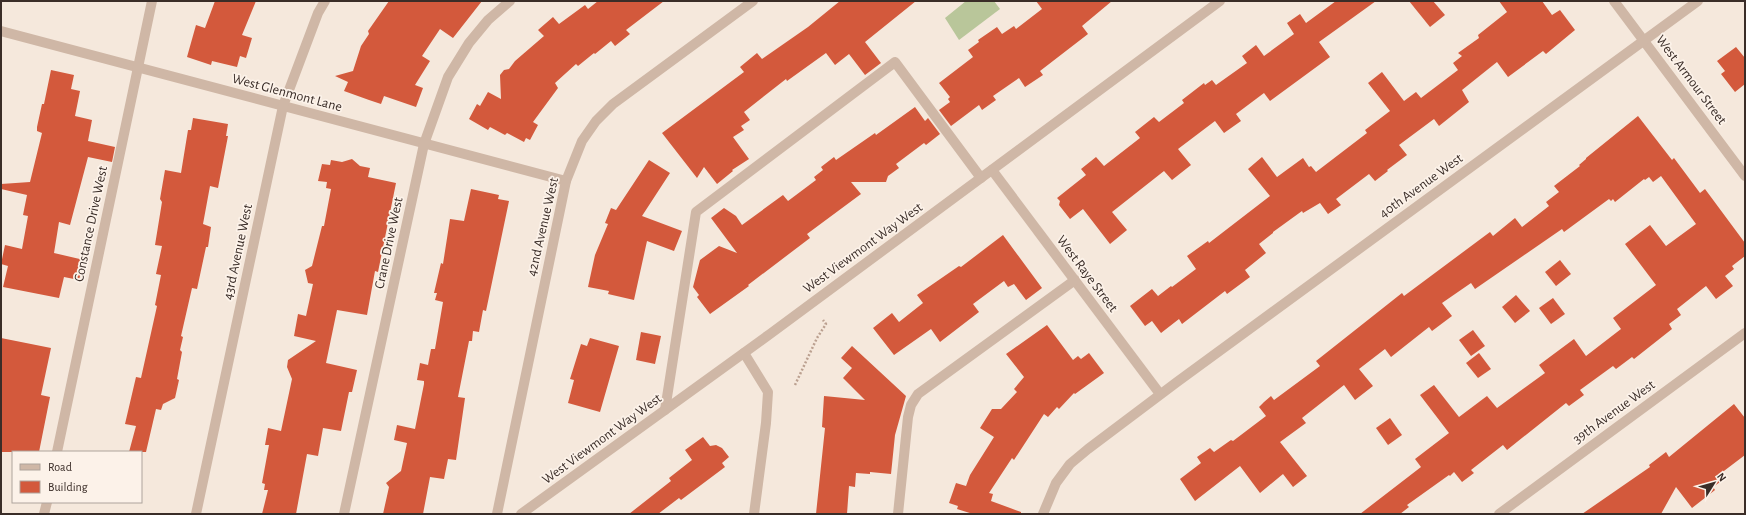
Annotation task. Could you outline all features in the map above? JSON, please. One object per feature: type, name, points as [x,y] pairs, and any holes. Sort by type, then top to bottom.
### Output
[{"type":"street","name":"Constance Drive West","points":[[58,451],[152,1]]},
{"type":"street","name":"43rd Avenue West","points":[[196,514],[283,106],[318,13],[325,1]]},
{"type":"street","name":"Crane Drive West","points":[[344,514],[424,144],[448,77],[469,43],[488,20],[510,1]]},
{"type":"street","name":"42nd Avenue West","points":[[497,514],[566,181],[582,141],[596,121],[613,104],[753,1]]},
{"type":"street","name":"West Viewmont Way West","points":[[521,514],[744,353],[1220,1]]},
{"type":"street","name":"West Armour Street","points":[[1614,1],[1745,176]]},
{"type":"street","name":"40th Avenue West","points":[[1043,514],[1056,483],[1070,464],[1160,394],[1698,1]]},
{"type":"street","name":"West Glenmont Lane","points":[[1,31],[566,181]]},
{"type":"street","points":[[665,410],[696,212],[889,67],[896,62],[981,178]]},
{"type":"street","name":"West Raye Street","points":[[992,170],[1160,394]]},
{"type":"street","points":[[898,514],[908,417],[911,405],[918,394],[1075,280]]},
{"type":"street","name":"39th Avenue West","points":[[1500,514],[1745,334]]},
{"type":"street","points":[[744,353],[768,392],[766,423],[754,514]]},
{"type":"street","points":[[44,514],[47,503]]},
{"type":"path","points":[[796,385],[814,344],[826,324],[823,320]]},
{"type":"green space","points":[[966,1],[994,1],[1000,9],[959,40],[945,18]]},
{"type":"building","points":[[215,1],[256,1],[242,35],[252,38],[246,58],[240,56],[237,67],[212,61],[211,65],[187,57],[196,25],[205,28]]},
{"type":"building","points":[[389,1],[482,1],[453,38],[440,29],[422,56],[430,61],[415,85],[423,88],[416,107],[384,96],[381,104],[344,91],[348,82],[335,76],[353,71],[361,46],[369,34],[368,31]]},
{"type":"building","points":[[598,1],[664,1],[626,30],[630,34],[615,46],[611,41],[578,66],[576,64],[555,83],[558,88],[533,122],[538,125],[530,140],[526,138],[524,142],[507,133],[505,135],[490,127],[488,130],[469,119],[477,104],[480,106],[488,92],[501,99],[500,75],[504,70],[509,69],[515,61],[544,36],[538,30],[553,17],[559,24],[585,5],[588,9]]},
{"type":"building","points":[[840,1],[916,1],[865,42],[881,63],[865,75],[849,54],[835,65],[826,53],[787,81],[786,79],[744,112],[750,120],[741,126],[744,130],[733,137],[749,159],[732,170],[733,171],[717,184],[704,167],[697,178],[662,133],[744,72],[740,67],[757,53],[762,59],[808,27]]},
{"type":"building","points":[[1036,1],[1112,1],[1082,26],[1088,34],[1040,71],[1043,75],[1025,87],[1019,78],[993,96],[996,100],[982,110],[979,105],[951,126],[939,110],[950,102],[948,99],[950,97],[939,83],[973,57],[968,50],[979,42],[978,40],[997,27],[1002,34],[1014,26],[1016,29],[1042,9]]},
{"type":"building","points":[[1336,1],[1376,1],[1319,42],[1330,57],[1270,101],[1264,93],[1236,114],[1241,121],[1224,133],[1215,121],[1178,149],[1191,165],[1172,180],[1164,171],[1112,212],[1127,230],[1110,244],[1083,209],[1070,219],[1059,205],[1060,201],[1057,198],[1086,175],[1081,169],[1096,157],[1104,166],[1140,138],[1135,132],[1154,117],[1159,122],[1184,103],[1182,100],[1204,83],[1205,85],[1212,80],[1216,85],[1247,63],[1242,56],[1256,45],[1264,56],[1294,34],[1287,23],[1300,14],[1306,23]]},
{"type":"building","points":[[1409,1],[1433,1],[1445,15],[1430,27]]},
{"type":"building","points":[[1499,1],[1542,1],[1552,15],[1560,10],[1575,30],[1546,54],[1543,51],[1508,77],[1497,62],[1462,90],[1469,102],[1439,126],[1434,119],[1399,145],[1407,155],[1375,181],[1369,174],[1336,199],[1341,205],[1328,214],[1320,203],[1303,213],[1302,211],[1259,244],[1266,253],[1245,270],[1250,277],[1227,294],[1225,291],[1182,324],[1179,319],[1161,333],[1152,321],[1145,326],[1130,306],[1152,289],[1158,296],[1196,269],[1187,256],[1208,241],[1209,243],[1270,196],[1248,169],[1262,157],[1277,177],[1303,158],[1309,167],[1311,166],[1316,172],[1367,133],[1365,130],[1390,111],[1368,83],[1382,72],[1404,101],[1416,92],[1421,98],[1458,70],[1453,63],[1462,56],[1458,53],[1479,38],[1478,35],[1507,12]]},
{"type":"building","points":[[1736,47],[1745,58],[1745,84],[1735,92],[1721,74],[1725,71],[1717,61]]},
{"type":"building","points":[[51,70],[74,75],[71,89],[80,91],[75,116],[92,120],[88,141],[115,147],[112,162],[88,157],[70,225],[59,222],[54,253],[84,260],[79,280],[64,277],[59,298],[3,287],[8,266],[1,264],[5,245],[22,249],[28,216],[23,215],[27,195],[1,189],[1,184],[30,182],[42,133],[37,131],[37,127],[42,104],[44,104]]},
{"type":"building","points":[[915,107],[925,121],[928,118],[940,134],[926,145],[924,143],[896,164],[899,168],[888,176],[886,182],[851,182],[861,194],[807,234],[810,238],[748,285],[749,286],[710,314],[697,297],[699,295],[693,287],[700,260],[719,246],[737,253],[711,218],[724,208],[736,216],[742,225],[783,195],[788,201],[816,180],[814,177],[823,170],[821,167],[834,157],[836,160],[875,133],[876,135]]},
{"type":"building","points":[[1638,116],[1672,160],[1674,158],[1700,193],[1705,189],[1745,243],[1745,256],[1732,266],[1734,269],[1725,276],[1733,286],[1716,299],[1706,286],[1677,309],[1681,315],[1669,324],[1672,329],[1634,359],[1632,357],[1616,369],[1613,366],[1580,390],[1584,395],[1569,406],[1566,403],[1507,450],[1503,445],[1471,470],[1474,473],[1462,482],[1454,472],[1407,505],[1409,507],[1400,514],[1360,514],[1421,467],[1415,459],[1449,433],[1420,395],[1434,385],[1459,417],[1487,396],[1497,408],[1545,373],[1539,365],[1574,339],[1586,356],[1621,329],[1613,318],[1656,285],[1625,244],[1650,225],[1666,246],[1696,224],[1661,176],[1653,182],[1649,177],[1645,180],[1644,179],[1615,202],[1613,199],[1611,201],[1609,199],[1564,232],[1562,229],[1475,289],[1471,283],[1442,303],[1452,316],[1432,331],[1429,327],[1391,357],[1385,349],[1359,369],[1373,386],[1355,400],[1344,385],[1302,418],[1306,423],[1280,442],[1307,476],[1293,487],[1283,474],[1260,493],[1240,466],[1195,501],[1180,479],[1201,463],[1197,457],[1210,448],[1214,452],[1231,440],[1233,441],[1266,416],[1259,407],[1264,402],[1271,396],[1274,400],[1320,366],[1316,361],[1402,293],[1404,296],[1490,232],[1493,236],[1515,218],[1522,227],[1549,206],[1546,202],[1559,192],[1554,186],[1580,166],[1579,165],[1586,158]]},
{"type":"building","points":[[193,118],[228,124],[226,136],[228,136],[218,188],[210,186],[203,224],[211,227],[208,247],[206,247],[197,289],[192,288],[181,336],[183,337],[180,350],[182,352],[177,379],[179,380],[175,398],[163,404],[161,410],[156,409],[146,452],[129,451],[136,426],[125,424],[136,377],[141,378],[157,306],[155,305],[161,275],[156,274],[162,246],[155,245],[162,202],[160,199],[165,170],[181,173],[188,130],[191,130]]},
{"type":"building","points":[[352,159],[360,166],[370,168],[368,177],[396,183],[378,272],[375,271],[367,315],[337,310],[326,363],[357,370],[352,392],[349,392],[341,431],[323,428],[318,456],[307,454],[296,514],[262,514],[268,490],[264,490],[265,484],[262,483],[269,445],[265,445],[268,428],[281,431],[292,379],[287,367],[288,360],[316,341],[294,336],[298,314],[306,316],[313,284],[308,283],[305,270],[312,266],[322,226],[324,226],[331,189],[326,188],[327,182],[318,181],[322,164],[330,165],[331,160],[342,162]]},
{"type":"building","points":[[649,160],[670,173],[642,216],[682,231],[674,251],[647,241],[634,300],[608,294],[609,291],[588,287],[595,255],[608,224],[605,223],[611,208],[616,210]]},
{"type":"building","points":[[471,189],[499,195],[498,199],[509,201],[486,311],[483,310],[479,332],[473,331],[472,341],[469,341],[458,397],[465,398],[456,460],[448,459],[444,479],[430,477],[423,514],[383,514],[389,487],[386,483],[401,471],[407,443],[394,440],[397,425],[415,429],[424,384],[424,381],[417,380],[420,363],[428,365],[431,349],[435,349],[443,302],[435,300],[437,293],[434,293],[441,263],[443,264],[450,219],[464,221]]},
{"type":"building","points":[[1003,235],[1042,288],[1026,300],[1014,284],[1008,287],[1004,281],[973,304],[979,312],[940,342],[931,329],[894,355],[873,328],[892,313],[899,322],[923,303],[917,295],[959,266],[961,267]]},
{"type":"building","points":[[1560,260],[1571,274],[1556,286],[1545,272]]},
{"type":"building","points":[[1516,295],[1530,311],[1515,323],[1502,307]]},
{"type":"building","points":[[1553,298],[1565,314],[1551,324],[1539,308]]},
{"type":"building","points":[[1047,325],[1073,360],[1078,356],[1081,359],[1089,353],[1104,373],[1075,394],[1074,393],[1059,409],[1057,407],[1048,417],[1044,414],[1014,460],[1012,458],[989,493],[993,494],[991,501],[1021,512],[1021,514],[973,514],[957,509],[958,506],[949,503],[956,483],[966,486],[970,475],[994,437],[980,428],[992,409],[1001,409],[1017,392],[1014,389],[1024,377],[1006,354]]},
{"type":"building","points":[[1473,330],[1485,346],[1471,356],[1459,340]]},
{"type":"building","points":[[641,332],[661,336],[655,364],[636,360]]},
{"type":"building","points":[[1,338],[51,348],[41,395],[50,397],[39,451],[1,452]]},
{"type":"building","points":[[590,338],[619,346],[600,412],[568,403],[574,380],[570,379],[581,344],[587,346]]},
{"type":"building","points":[[852,346],[906,396],[895,435],[891,474],[870,472],[870,474],[856,473],[855,487],[849,486],[847,514],[816,514],[825,428],[822,427],[824,396],[865,400],[843,378],[852,368],[841,358]]},
{"type":"building","points":[[1479,353],[1491,369],[1478,378],[1466,363]]},
{"type":"building","points":[[1734,404],[1745,418],[1745,455],[1716,477],[1720,482],[1713,487],[1715,490],[1692,508],[1676,487],[1661,514],[1582,514],[1650,467],[1649,465],[1666,452],[1669,457]]},
{"type":"building","points":[[1390,418],[1402,435],[1388,445],[1376,428]]},
{"type":"building","points":[[703,437],[710,446],[716,445],[722,448],[729,457],[722,463],[725,467],[681,500],[679,498],[658,514],[629,514],[671,481],[669,478],[692,460],[685,450]]}]
